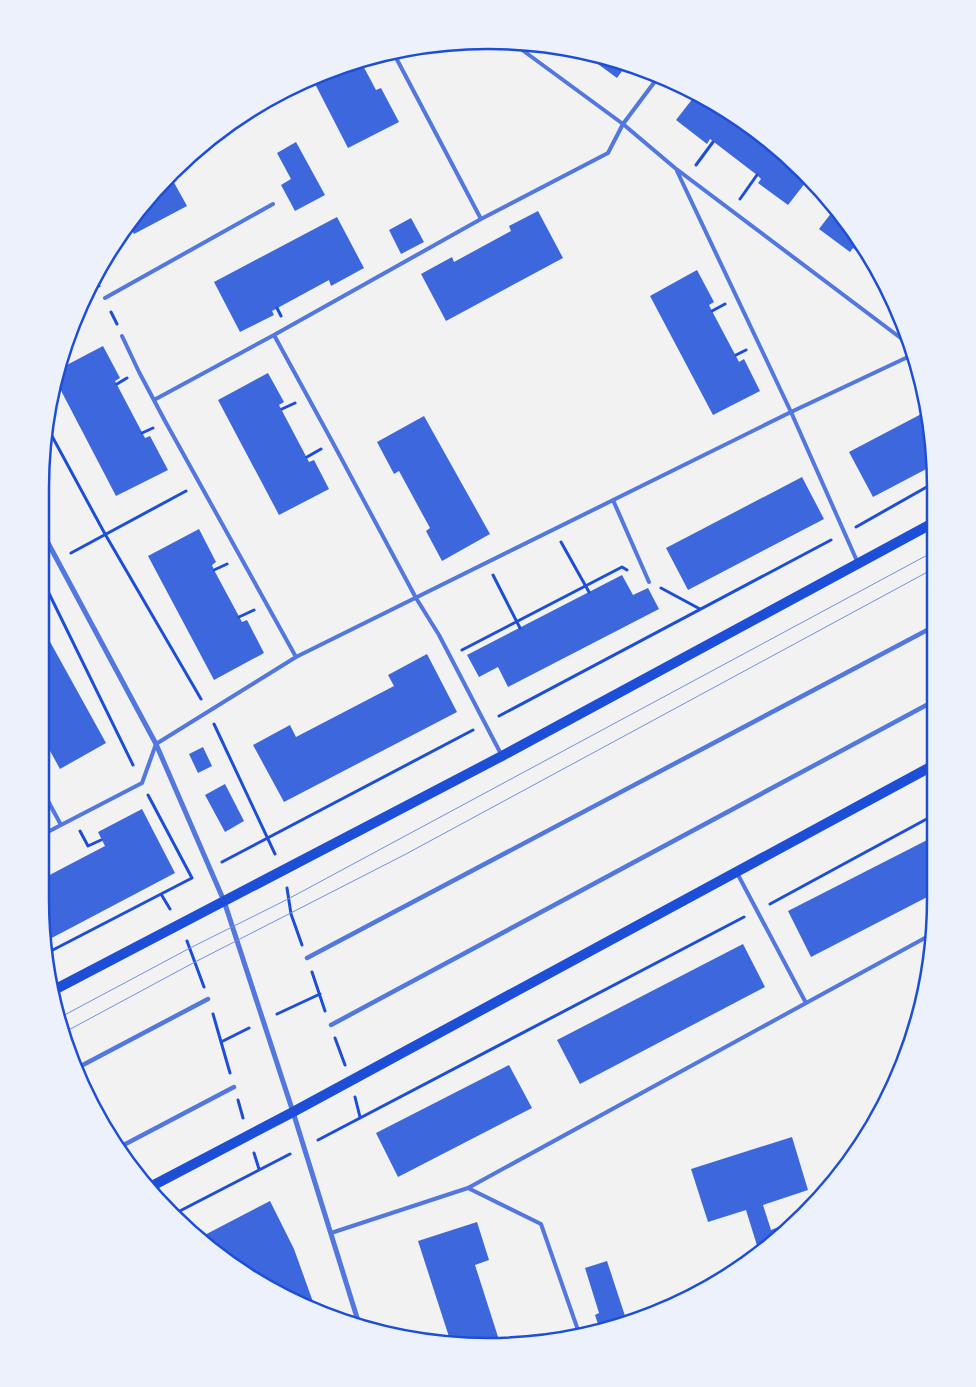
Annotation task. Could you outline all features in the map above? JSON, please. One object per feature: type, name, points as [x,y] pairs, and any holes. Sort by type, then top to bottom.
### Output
[{"type":"main road","points":[[58,989],[502,756],[927,526]]},
{"type":"main road","points":[[155,1185],[293,1112],[927,770]]},
{"type":"street","points":[[49,545],[156,744],[211,868],[224,901],[293,1112],[357,1318]]},
{"type":"street","points":[[307,958],[927,630]]},
{"type":"street","points":[[331,1026],[927,705]]},
{"type":"street","points":[[82,1066],[208,999]]},
{"type":"street","points":[[124,1145],[234,1087]]},
{"type":"lane","points":[[523,51],[623,124],[675,168],[901,338]]},
{"type":"lane","points":[[396,58],[481,220]]},
{"type":"lane","points":[[154,400],[481,220],[608,153],[623,124],[655,82]]},
{"type":"lane","points":[[675,168],[792,412],[858,564]]},
{"type":"lane","points":[[105,298],[273,204]]},
{"type":"lane","points":[[274,335],[416,598],[439,635],[502,756]]},
{"type":"lane","points":[[122,336],[154,400],[296,657]]},
{"type":"lane","points":[[49,831],[142,783],[156,744],[296,657],[792,412],[907,357]]},
{"type":"lane","points":[[613,500],[650,582]]},
{"type":"lane","points":[[49,803],[61,825]]},
{"type":"lane","points":[[737,872],[806,1003]]},
{"type":"lane","points":[[331,1234],[468,1188],[925,939]]},
{"type":"lane","points":[[468,1188],[541,1224],[578,1329]]},
{"type":"path","points":[[687,177],[713,142]]},
{"type":"path","points":[[732,210],[758,175]]},
{"type":"path","points":[[52,437],[105,534],[208,711],[284,871],[291,914],[350,1080],[360,1117]]},
{"type":"path","points":[[57,561],[200,483]]},
{"type":"path","points":[[192,878],[845,533],[927,487]]},
{"type":"path","points":[[554,529],[589,592]]},
{"type":"path","points":[[486,563],[520,628]]},
{"type":"path","points":[[450,656],[622,567],[700,609]]},
{"type":"path","points":[[74,818],[88,846],[101,840]]},
{"type":"path","points":[[179,1212],[757,910],[927,819]]},
{"type":"path","points":[[161,894],[179,925],[196,962],[259,1169]]},
{"type":"building","points":[[596,62],[623,70],[617,78]]},
{"type":"building","points":[[364,67],[376,90],[381,88],[399,122],[348,148],[315,84]]},
{"type":"building","points":[[692,99],[732,123],[755,140],[778,158],[805,183],[788,205],[758,183],[761,179],[757,175],[710,139],[707,144],[676,120]]},
{"type":"building","points":[[296,142],[325,195],[295,211],[281,185],[291,179],[277,153]]},
{"type":"building","points":[[173,181],[187,206],[134,234],[132,231],[140,221]]},
{"type":"building","points":[[538,211],[563,258],[446,321],[421,274],[452,257],[454,262],[511,231],[509,226]]},
{"type":"building","points":[[830,214],[858,252],[853,248],[850,252],[819,229]]},
{"type":"building","points":[[337,217],[364,268],[331,286],[329,280],[272,311],[274,315],[240,332],[214,282]]},
{"type":"building","points":[[411,218],[424,242],[401,254],[389,230]]},
{"type":"building","points":[[697,270],[714,302],[709,305],[712,311],[739,362],[744,359],[760,391],[713,415],[650,296]]},
{"type":"building","points":[[103,346],[120,378],[115,381],[145,438],[150,436],[168,470],[116,496],[60,389],[67,365]]},
{"type":"building","points":[[268,373],[284,402],[279,405],[309,462],[314,460],[329,489],[279,515],[218,400]]},
{"type":"building","points":[[921,414],[926,469],[873,497],[849,452]]},
{"type":"building","points":[[424,416],[490,534],[442,561],[426,531],[430,528],[399,471],[394,474],[377,442]]},
{"type":"building","points":[[802,477],[824,519],[688,590],[666,548]]},
{"type":"building","points":[[199,529],[216,562],[212,565],[214,570],[242,622],[247,620],[264,653],[214,680],[148,556]]},
{"type":"building","points":[[622,575],[633,595],[648,588],[659,609],[508,687],[498,667],[479,677],[467,655]]},
{"type":"building","points":[[49,640],[106,743],[60,769],[49,749]]},
{"type":"building","points":[[427,654],[457,712],[284,802],[253,745],[290,725],[296,737],[394,686],[388,675]]},
{"type":"building","points":[[203,747],[212,766],[198,773],[189,754]]},
{"type":"building","points":[[225,784],[244,821],[225,832],[205,795]]},
{"type":"building","points":[[142,809],[175,873],[51,938],[49,875],[105,846],[98,832]]},
{"type":"building","points":[[927,840],[927,897],[811,957],[788,911]]},
{"type":"building","points":[[743,944],[765,987],[580,1084],[557,1040]]},
{"type":"building","points":[[509,1065],[532,1108],[398,1177],[376,1133]]},
{"type":"building","points":[[792,1137],[808,1190],[763,1205],[771,1230],[781,1226],[757,1245],[746,1210],[708,1222],[691,1169]]},
{"type":"building","points":[[270,1201],[294,1249],[313,1302],[268,1279],[244,1264],[205,1235]]},
{"type":"building","points":[[477,1222],[489,1260],[475,1265],[498,1338],[449,1336],[418,1241]]},
{"type":"building","points":[[607,1261],[625,1316],[598,1324],[595,1315],[599,1313],[585,1268]]},
{"type":"tram line","points":[[65,1015],[190,948],[288,899],[927,555]]},
{"type":"tram line","points":[[69,1030],[195,962],[406,854],[927,572]]}]
